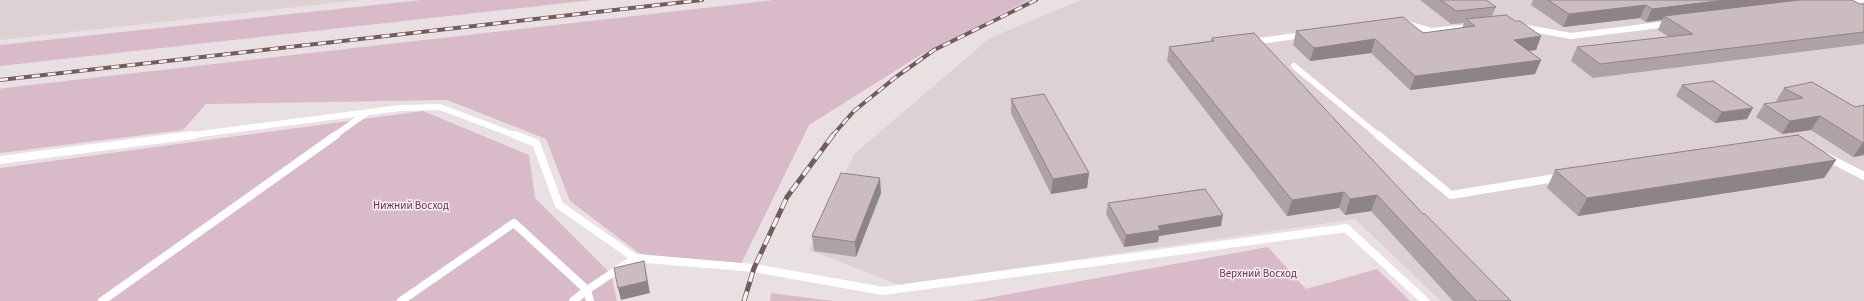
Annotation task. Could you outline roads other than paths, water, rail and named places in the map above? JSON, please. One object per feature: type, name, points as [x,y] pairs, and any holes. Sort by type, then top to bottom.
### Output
[{"type":"lane","points":[[1837,3],[1861,0]]},
{"type":"lane","points":[[1397,24],[1405,22],[1431,31],[1476,27]]},
{"type":"lane","points":[[1514,25],[1571,36],[1673,24]]},
{"type":"lane","points":[[1245,43],[1313,34]]},
{"type":"lane","points":[[1294,66],[1451,196],[1568,175]]},
{"type":"lane","points":[[0,160],[400,108],[440,107],[536,143],[559,205],[635,258],[754,268],[883,291],[1346,228],[1425,301]]},
{"type":"lane","points":[[102,301],[367,112]]},
{"type":"lane","points":[[1823,156],[1864,176]]},
{"type":"lane","points":[[401,301],[514,222],[587,290],[590,301]]},
{"type":"lane","points":[[573,301],[635,258]]},
{"type":"railway","points":[[0,80],[702,0]]},
{"type":"railway","points":[[832,136],[854,111],[896,77],[934,50],[1036,0]]},
{"type":"railway","points":[[744,301],[754,268],[787,197],[833,135]]},
{"type":"park label","name":"Нижний Восход","points":[[411,207]]},
{"type":"park label","name":"Верхний Восход","points":[[1258,275]]}]
